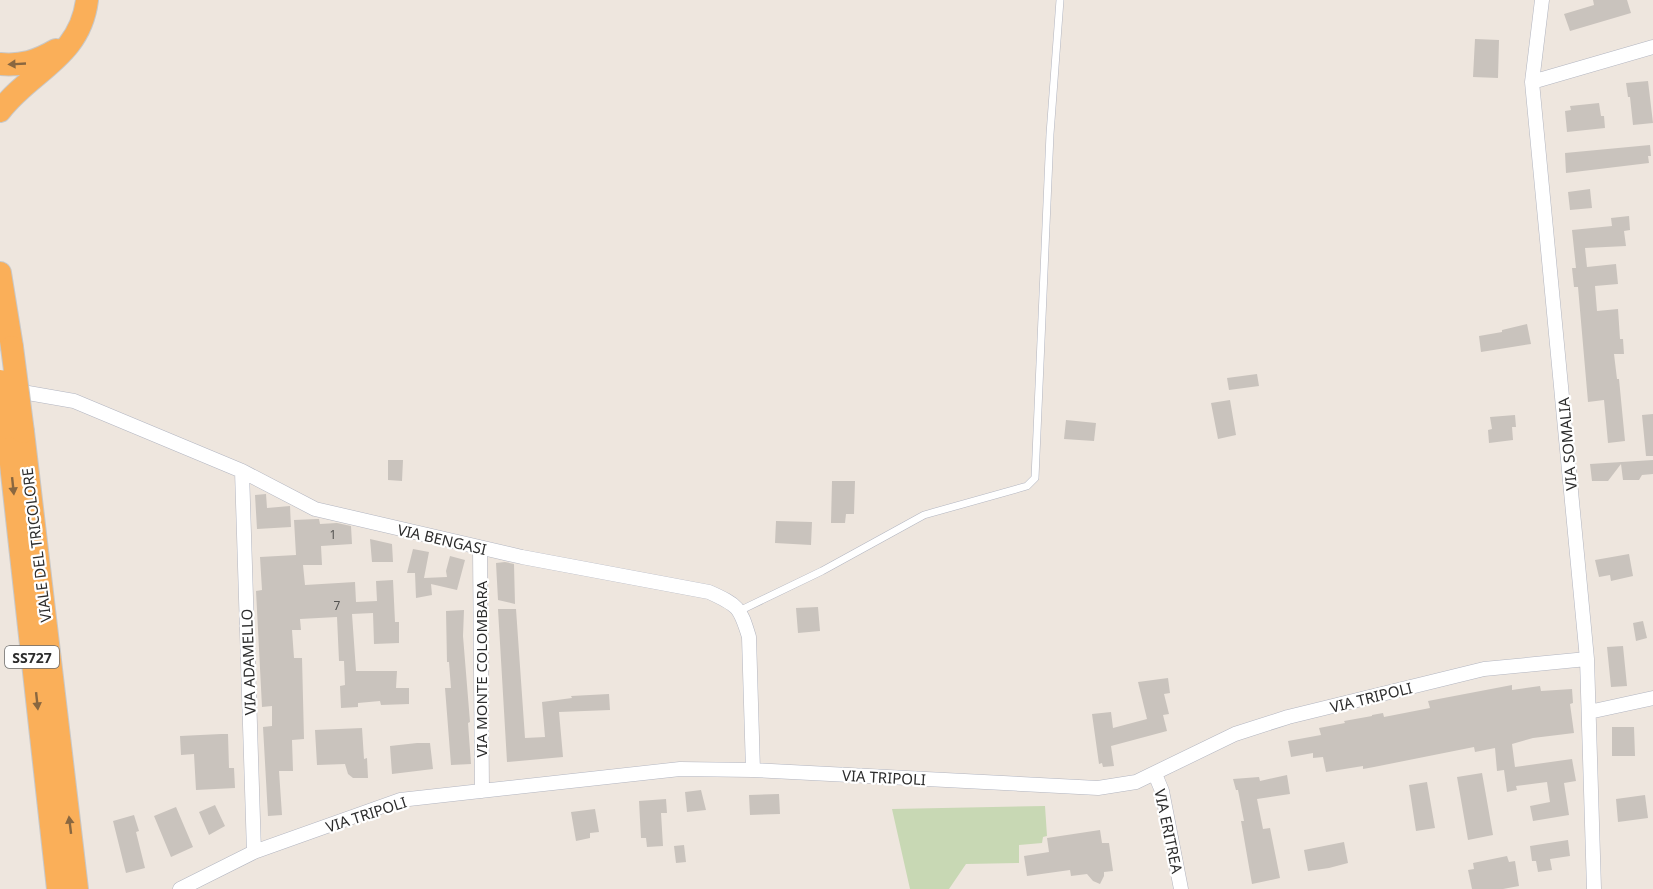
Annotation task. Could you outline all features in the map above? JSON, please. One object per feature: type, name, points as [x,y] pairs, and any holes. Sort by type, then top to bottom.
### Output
[{"type":"highway","points":[[0,111],[27,83],[54,63],[80,28],[87,0]]},
{"type":"highway","points":[[0,64],[32,62],[70,42]]},
{"type":"highway","name":"VIALE DEL TRICOLORE","points":[[0,273],[12,346],[15,430],[67,887]]},
{"type":"highway","name":"VIALE DEL TRICOLORE","points":[[0,381],[15,430]]},
{"type":"street","name":"VIA SOMALIA","points":[[1542,0],[1532,82],[1587,659],[1594,889]]},
{"type":"street","points":[[1532,82],[1653,47]]},
{"type":"street","name":"VIA BENGASI","points":[[0,388],[74,401],[242,471],[315,509],[522,557],[709,592],[733,603],[739,611]]},
{"type":"street","name":"VIA ADAMELLO","points":[[242,471],[254,852]]},
{"type":"street","name":"VIA MONTE COLOMBARA","points":[[480,548],[482,791]]},
{"type":"street","points":[[739,611],[744,619],[749,638],[753,770]]},
{"type":"street","name":"VIA TRIPOLI","points":[[180,889],[254,852],[400,800],[680,770],[753,770],[1098,788],[1127,784],[1155,774],[1235,734],[1288,717],[1484,669],[1587,659]]},
{"type":"street","points":[[1589,712],[1653,698]]},
{"type":"street","name":"VIA ERITREA","points":[[1155,774],[1162,791],[1181,889]]},
{"type":"lane","points":[[739,611],[822,571],[924,515],[1027,486],[1035,478],[1050,134],[1060,0]]},
{"type":"green space","points":[[1045,806],[1047,836],[1043,837],[1042,843],[1019,845],[1019,863],[966,864],[949,889],[910,889],[892,809]]},
{"type":"building","points":[[1593,0],[1627,0],[1631,13],[1570,31],[1564,14],[1594,5]]},
{"type":"building","points":[[1475,39],[1499,40],[1498,78],[1473,77]]},
{"type":"building","points":[[1648,81],[1653,123],[1633,125],[1626,83]]},
{"type":"building","points":[[1599,103],[1601,116],[1604,116],[1605,128],[1567,132],[1565,111],[1571,110],[1570,106]]},
{"type":"building","points":[[1650,145],[1649,163],[1566,173],[1565,153]]},
{"type":"building","points":[[1590,189],[1592,208],[1570,210],[1568,192]]},
{"type":"building","points":[[1629,216],[1630,230],[1624,231],[1626,246],[1585,248],[1587,267],[1616,264],[1618,284],[1595,286],[1597,311],[1618,309],[1620,339],[1623,339],[1624,354],[1614,354],[1617,379],[1619,379],[1625,441],[1608,443],[1604,400],[1588,402],[1578,287],[1574,287],[1572,268],[1576,268],[1572,230],[1612,226],[1611,218]]},
{"type":"building","points":[[1527,324],[1531,344],[1481,352],[1479,336]]},
{"type":"building","points":[[1257,374],[1259,386],[1229,390],[1227,378]]},
{"type":"building","points":[[1230,400],[1236,435],[1218,439],[1211,403]]},
{"type":"building","points":[[1653,414],[1653,456],[1646,456],[1642,415]]},
{"type":"building","points":[[1515,415],[1516,427],[1512,427],[1513,440],[1489,443],[1488,430],[1492,429],[1490,417]]},
{"type":"building","points":[[1066,420],[1096,423],[1094,441],[1064,439]]},
{"type":"building","points":[[388,460],[403,460],[402,481],[388,480]]},
{"type":"building","points":[[1653,460],[1653,474],[1642,475],[1639,480],[1623,480],[1621,464],[1608,481],[1592,481],[1590,464]]},
{"type":"building","points":[[832,481],[855,481],[854,514],[846,514],[845,523],[831,523]]},
{"type":"building","points":[[266,494],[267,508],[290,506],[291,527],[257,529],[255,495]]},
{"type":"building","points":[[319,519],[320,524],[337,523],[351,526],[352,544],[321,546],[322,565],[303,565],[305,585],[355,582],[356,602],[377,601],[376,581],[393,580],[395,622],[399,622],[399,643],[374,644],[373,613],[352,614],[356,671],[397,671],[396,688],[409,688],[409,704],[381,705],[380,701],[358,703],[358,707],[341,708],[340,686],[345,685],[344,661],[339,661],[337,617],[300,619],[301,630],[292,630],[294,658],[302,658],[304,739],[292,740],[293,771],[279,771],[282,815],[268,816],[263,727],[272,726],[272,706],[262,707],[256,591],[262,590],[260,557],[296,555],[294,520]]},
{"type":"building","points":[[776,521],[812,522],[811,545],[775,543]]},
{"type":"building","points":[[370,539],[392,544],[393,562],[372,562]]},
{"type":"building","points":[[413,549],[429,552],[424,578],[447,577],[446,571],[450,556],[465,560],[457,590],[431,584],[432,595],[416,598],[415,573],[407,573]]},
{"type":"building","points":[[1629,554],[1633,576],[1611,581],[1610,575],[1599,577],[1595,560]]},
{"type":"building","points":[[496,563],[514,564],[515,604],[498,600]]},
{"type":"building","points":[[818,607],[820,631],[798,633],[796,608]]},
{"type":"building","points":[[498,609],[516,609],[525,738],[545,737],[542,702],[572,698],[571,696],[609,694],[610,710],[559,712],[563,757],[507,762]]},
{"type":"building","points":[[464,610],[463,636],[471,764],[451,765],[445,688],[451,688],[449,662],[447,662],[446,611]]},
{"type":"building","points":[[1643,621],[1647,638],[1636,641],[1633,623]]},
{"type":"building","points":[[1623,646],[1627,686],[1611,687],[1607,647]]},
{"type":"building","points":[[1168,678],[1170,693],[1164,694],[1169,714],[1163,715],[1167,731],[1111,746],[1114,766],[1103,767],[1102,763],[1099,764],[1092,714],[1111,712],[1113,728],[1147,719],[1138,682]]},
{"type":"building","points":[[1512,685],[1512,690],[1540,686],[1541,691],[1572,689],[1573,703],[1570,704],[1574,733],[1533,738],[1512,744],[1515,767],[1572,759],[1576,781],[1564,783],[1569,815],[1533,821],[1530,806],[1550,802],[1547,782],[1516,786],[1517,790],[1507,792],[1504,770],[1497,771],[1495,748],[1475,752],[1474,747],[1363,769],[1363,766],[1326,772],[1323,757],[1313,758],[1313,753],[1291,757],[1288,741],[1321,735],[1319,728],[1383,713],[1384,717],[1430,708],[1428,701]]},
{"type":"building","points":[[1612,727],[1634,727],[1635,756],[1612,756]]},
{"type":"building","points":[[362,728],[368,778],[353,778],[348,774],[345,764],[317,765],[315,730]]},
{"type":"building","points":[[228,734],[229,768],[234,768],[235,788],[196,790],[194,754],[181,755],[180,736]]},
{"type":"building","points":[[430,743],[433,769],[392,774],[390,746]]},
{"type":"building","points":[[1482,773],[1493,835],[1468,840],[1457,777]]},
{"type":"building","points":[[1287,775],[1290,794],[1257,799],[1263,829],[1270,828],[1280,878],[1252,884],[1241,821],[1244,821],[1238,790],[1236,790],[1233,779],[1259,777],[1260,781]]},
{"type":"building","points":[[1427,782],[1435,828],[1416,831],[1409,785]]},
{"type":"building","points":[[701,790],[706,810],[687,812],[685,792]]},
{"type":"building","points":[[779,794],[780,814],[750,815],[749,795]]},
{"type":"building","points":[[1645,795],[1648,818],[1618,822],[1616,799]]},
{"type":"building","points":[[666,799],[667,813],[661,813],[663,846],[647,847],[646,838],[641,838],[639,801]]},
{"type":"building","points":[[215,805],[225,826],[209,835],[199,812]]},
{"type":"building","points":[[176,807],[193,847],[171,857],[154,816]]},
{"type":"building","points":[[595,809],[599,832],[590,833],[590,838],[576,841],[571,812]]},
{"type":"building","points":[[134,815],[145,868],[126,873],[113,821]]},
{"type":"building","points":[[1100,830],[1102,843],[1109,843],[1113,871],[1104,872],[1100,884],[1093,881],[1087,874],[1071,876],[1070,870],[1027,876],[1024,856],[1049,852],[1047,838]]},
{"type":"building","points":[[1568,840],[1570,856],[1550,859],[1552,870],[1538,872],[1536,861],[1532,861],[1530,846]]},
{"type":"building","points":[[1344,842],[1348,863],[1308,871],[1304,850]]},
{"type":"building","points":[[684,845],[686,862],[676,863],[674,846]]},
{"type":"building","points":[[1507,856],[1509,862],[1515,861],[1519,886],[1503,889],[1472,889],[1468,870],[1474,869],[1473,863]]}]
